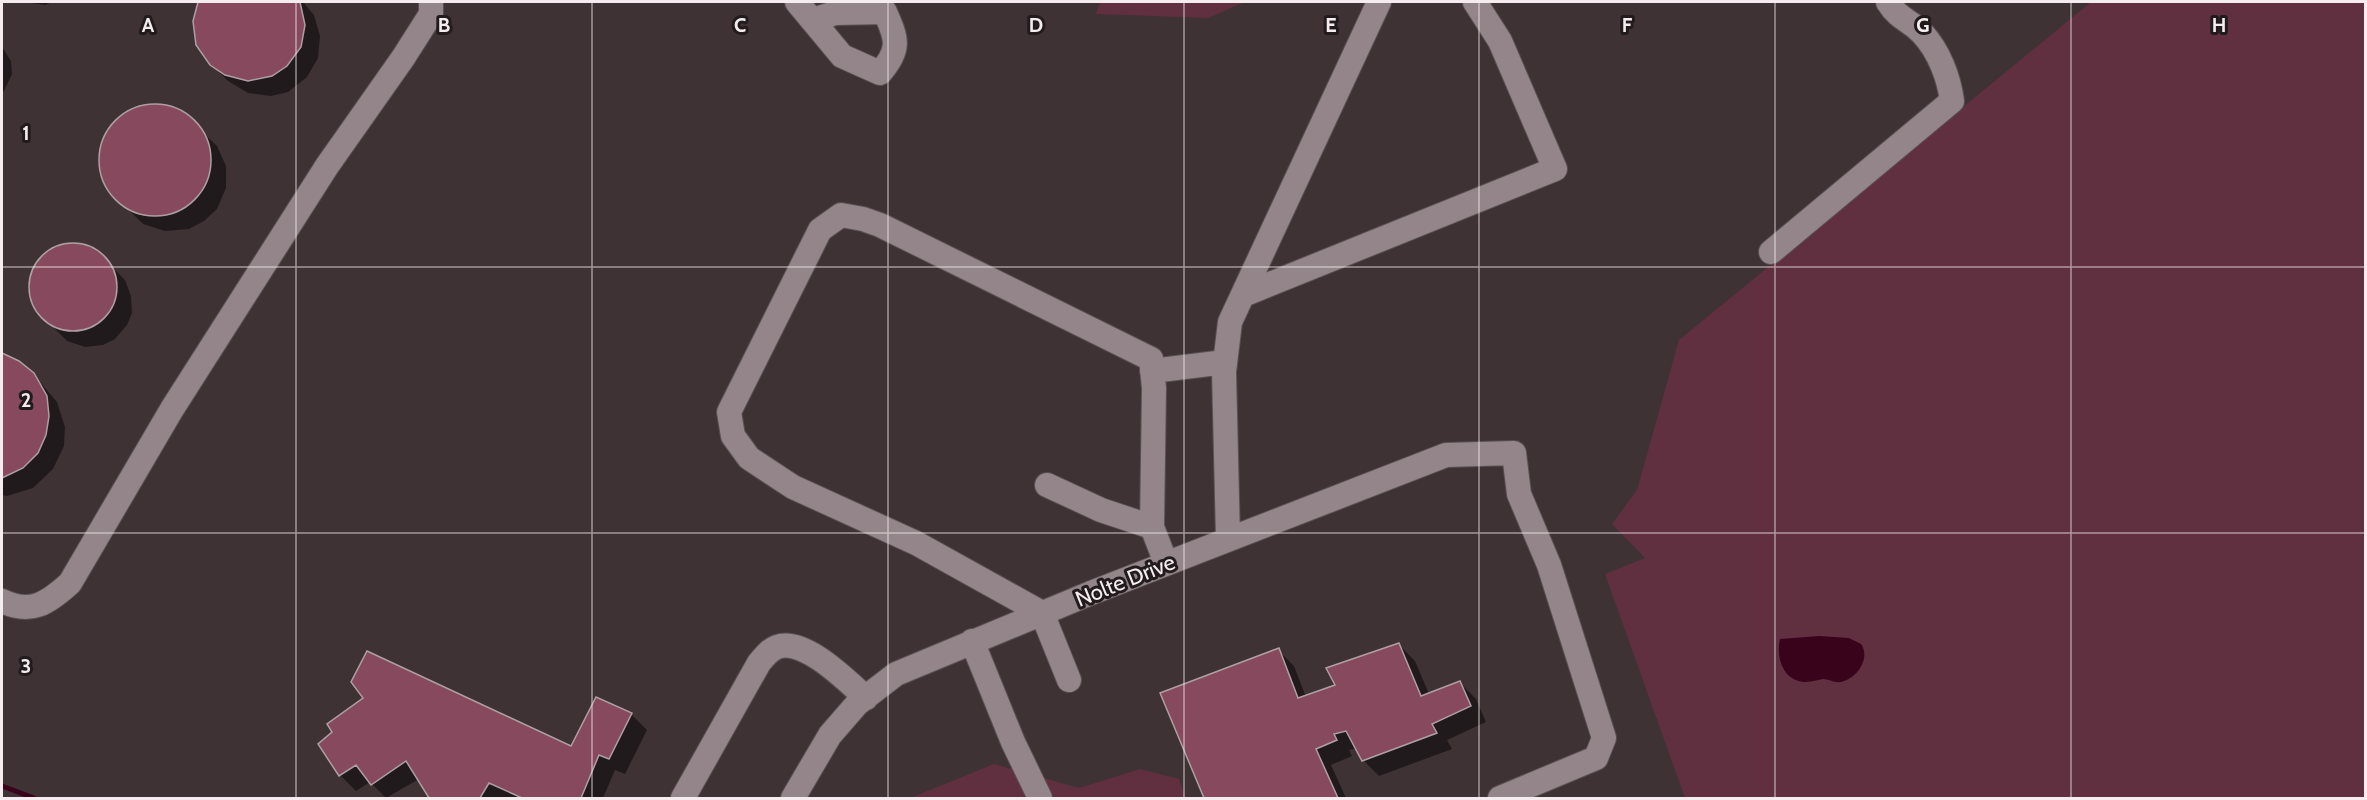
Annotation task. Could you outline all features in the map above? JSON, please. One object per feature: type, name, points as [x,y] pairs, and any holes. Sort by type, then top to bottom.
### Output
[{"type":"street","points":[[2,601],[16,608],[34,607],[53,599],[70,583],[172,409],[327,166],[431,14],[431,2]]},
{"type":"street","points":[[797,2],[813,20]]},
{"type":"street","points":[[1228,539],[1225,362],[1230,322],[1379,2]]},
{"type":"street","points":[[1243,295],[1555,170],[1500,41],[1475,2]]},
{"type":"street","points":[[1771,252],[1952,101],[1949,77],[1922,33],[1897,16],[1888,2]]},
{"type":"street","points":[[1069,680],[1042,613],[916,543],[793,487],[749,458],[733,436],[729,412],[819,230],[841,215],[880,225],[1151,359],[1152,527],[1166,563]]},
{"type":"street","points":[[1152,371],[1225,362]]},
{"type":"street","name":"Nolte Drive","points":[[793,798],[830,735],[866,698],[896,674],[1166,563],[1446,455],[1514,453],[1519,494],[1550,565],[1604,738],[1596,758],[1500,798]]},
{"type":"street","points":[[1047,485],[1101,510],[1152,527]]},
{"type":"street","points":[[972,641],[1013,742],[1040,798]]},
{"type":"street","points":[[684,798],[759,663],[767,653],[778,646],[803,650],[816,657],[866,698]]},
{"type":"shaded area","points":[[1100,2],[1245,2],[1208,18],[1096,14]]},
{"type":"shaded area","points":[[2091,2],[2365,2],[2365,798],[1685,798],[1605,574],[1645,558],[1612,524],[1637,490],[1679,340]]},
{"type":"shaded area","points":[[1819,636],[1849,638],[1861,644],[1864,650],[1863,661],[1852,677],[1841,682],[1823,679],[1804,682],[1790,677],[1780,660],[1780,639]]},
{"type":"shaded area","points":[[994,764],[1079,788],[1140,769],[1179,779],[1186,798],[910,798]]},
{"type":"building","points":[[198,2],[300,2],[305,25],[301,47],[287,66],[272,76],[248,81],[225,75],[210,65],[196,45],[193,21]]},
{"type":"building","points":[[155,104],[176,108],[195,120],[207,139],[211,160],[207,181],[195,200],[176,212],[155,216],[134,212],[115,200],[103,181],[99,160],[103,139],[115,120],[134,108]]},
{"type":"building","points":[[73,243],[90,246],[104,256],[114,270],[117,287],[114,304],[104,318],[90,328],[73,331],[56,328],[42,318],[32,304],[29,287],[32,270],[42,256],[56,246]]},
{"type":"building","points":[[2,353],[19,361],[34,373],[47,396],[49,416],[46,435],[38,453],[23,468],[2,478]]},
{"type":"building","points":[[1399,643],[1421,696],[1460,681],[1471,706],[1432,724],[1437,733],[1362,761],[1346,731],[1334,734],[1337,740],[1316,749],[1338,798],[1204,798],[1160,693],[1279,648],[1298,698],[1335,685],[1326,668]]},
{"type":"building","points":[[367,651],[571,746],[596,697],[632,713],[609,759],[599,755],[581,798],[522,798],[489,783],[480,798],[429,798],[406,761],[371,785],[356,765],[339,776],[318,744],[332,732],[327,724],[363,698],[351,682]]},
{"type":"waterway","points":[[2,786],[34,798]]}]
